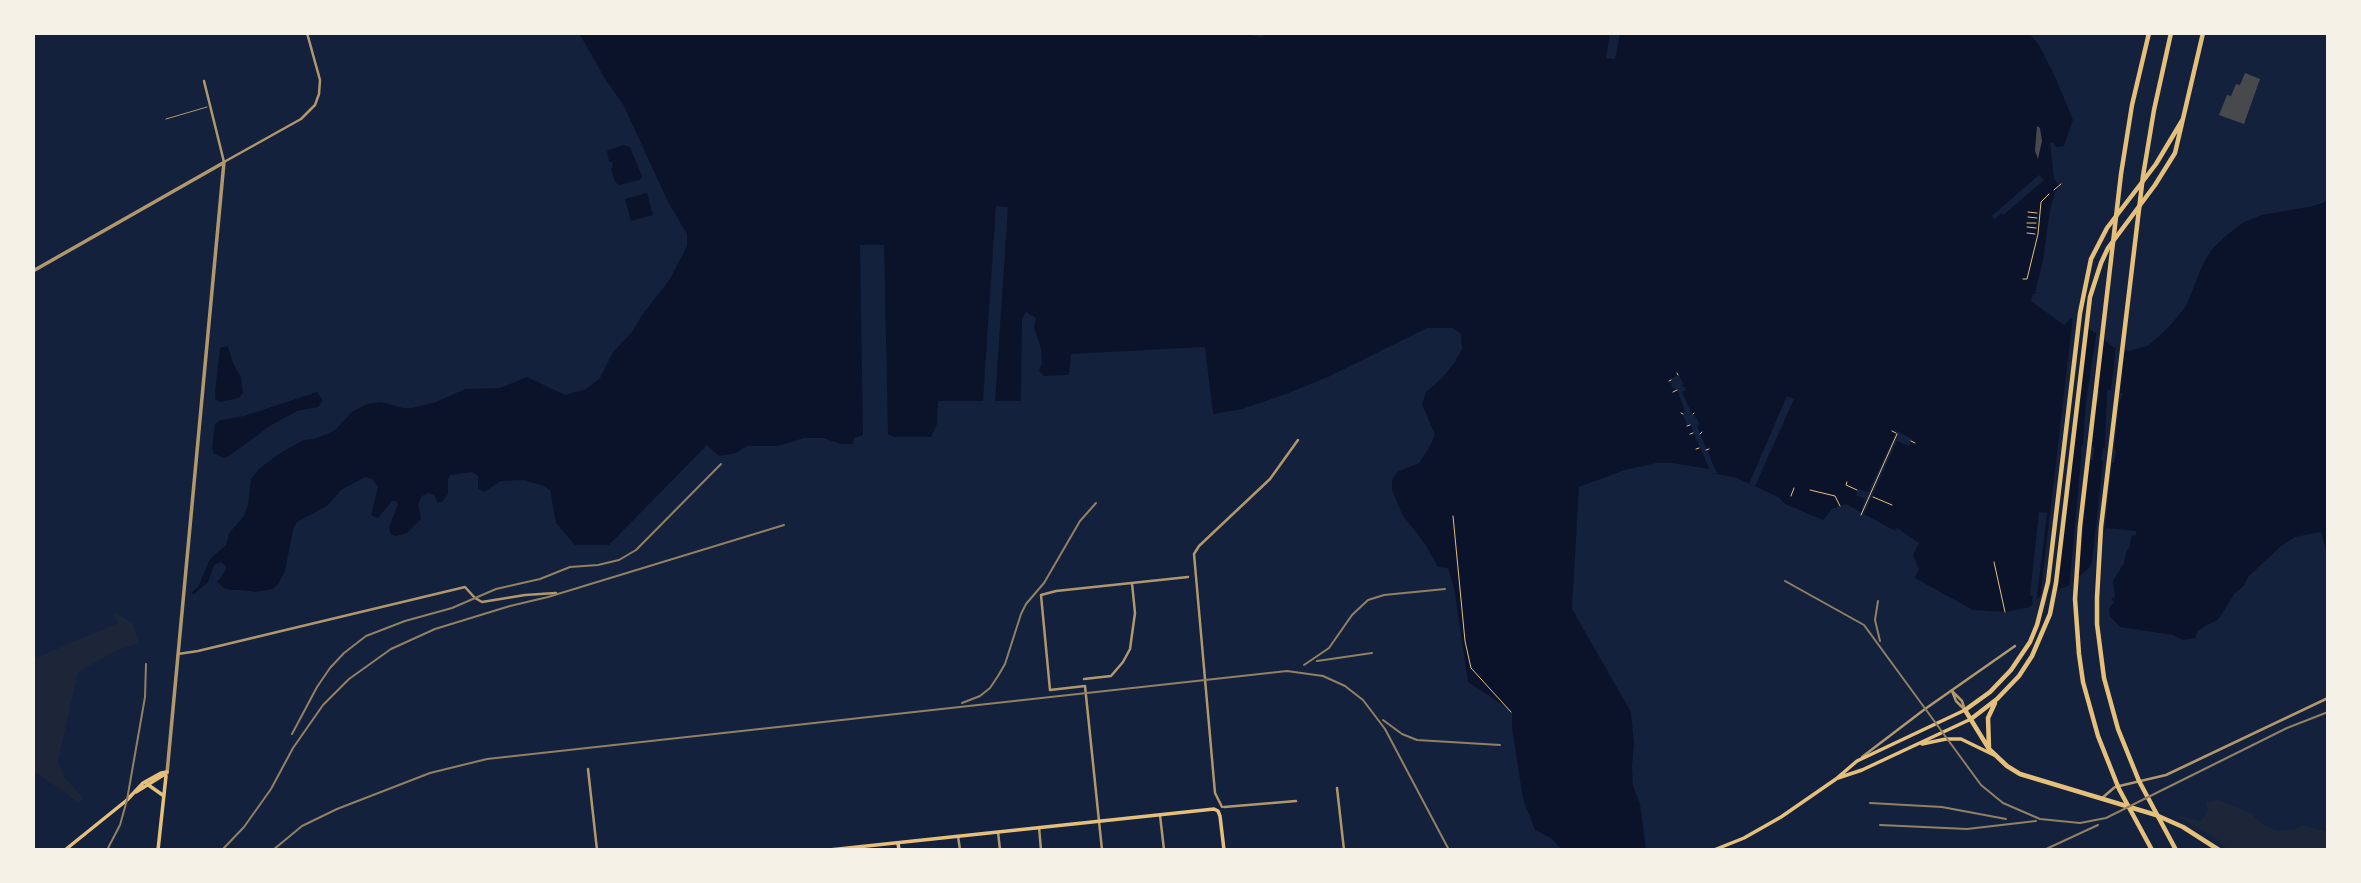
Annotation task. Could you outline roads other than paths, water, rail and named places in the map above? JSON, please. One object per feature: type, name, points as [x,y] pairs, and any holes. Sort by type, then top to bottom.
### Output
[{"type":"main road","points":[[2149,33],[2132,105],[2121,174],[2080,526],[2076,609],[2083,682],[2098,736],[2119,789],[2152,850]]},
{"type":"main road","points":[[2171,33],[2148,138],[2101,527],[2097,624],[2104,678],[2118,729],[2139,781],[2176,850]]},
{"type":"main road","points":[[1836,779],[1862,770],[1971,719],[1997,699],[2019,676],[2032,656],[2048,621],[2054,599],[2090,297],[2101,263],[2116,236],[2175,153],[2203,33]]},
{"type":"main road","points":[[1714,850],[1760,830],[1836,779],[1857,761],[1965,709],[1990,692],[2019,660],[2038,625],[2046,597],[2080,313],[2091,259],[2107,228],[2152,170],[2183,119]]},
{"type":"main road","points":[[1989,749],[1988,718],[1997,699]]},
{"type":"main road","points":[[1965,709],[1989,749],[1998,758]]},
{"type":"main road","points":[[1913,746],[1937,740],[1961,739],[1998,758],[2020,774],[2166,819],[2200,836],[2219,850]]},
{"type":"main road","points":[[134,793],[147,780],[161,773],[167,774]]},
{"type":"main road","points":[[65,850],[134,793],[167,774]]},
{"type":"main road","points":[[160,850],[167,774]]},
{"type":"main road","points":[[147,784],[164,796]]},
{"type":"main road","points":[[829,850],[1220,809],[1224,850]]},
{"type":"main road","points":[[898,843],[899,850]]},
{"type":"street","points":[[33,271],[307,115],[318,100],[320,80],[307,33]]},
{"type":"street","points":[[167,774],[224,162],[204,81]]},
{"type":"street","points":[[1296,801],[1220,809],[1215,793],[1194,554],[1199,546],[1270,479],[1298,440]]},
{"type":"street","points":[[1102,850],[1085,686],[1050,690],[1041,595],[1056,591],[1188,577]]},
{"type":"street","points":[[1084,679],[1111,676],[1127,655],[1135,625],[1132,583]]},
{"type":"street","points":[[178,653],[198,651],[465,587],[482,602],[525,594],[556,593]]},
{"type":"street","points":[[1857,761],[2015,646]]},
{"type":"street","points":[[1952,691],[1962,701],[1965,709]]},
{"type":"street","points":[[2101,799],[2115,787],[2166,775],[2328,698]]},
{"type":"street","points":[[588,769],[597,850]]},
{"type":"street","points":[[1337,788],[1344,850]]},
{"type":"street","points":[[1160,815],[1164,850]]},
{"type":"street","points":[[1039,827],[1041,850]]},
{"type":"street","points":[[998,832],[1000,850]]},
{"type":"street","points":[[958,836],[960,850]]},
{"type":"lane","points":[[166,119],[211,106]]},
{"type":"railway","points":[[292,734],[330,668],[366,636],[405,621],[452,608],[496,589],[540,579],[570,567],[619,560],[636,550],[721,464]]},
{"type":"railway","points":[[962,703],[980,696],[990,688],[1005,664],[1026,604],[1044,583],[1080,521],[1096,503]]},
{"type":"railway","points":[[222,850],[244,827],[271,789],[293,748],[323,705],[349,679],[391,649],[435,629],[784,525]]},
{"type":"railway","points":[[1785,581],[1864,625],[1981,785],[2003,803],[2040,819],[2080,823],[2106,818],[2287,728],[2328,712]]},
{"type":"railway","points":[[1304,665],[1329,648],[1352,615],[1368,600],[1384,595],[1445,589]]},
{"type":"railway","points":[[1878,601],[1875,620],[1880,641]]},
{"type":"railway","points":[[1317,661],[1372,653]]},
{"type":"railway","points":[[107,850],[120,825],[127,800],[145,697],[146,664]]},
{"type":"railway","points":[[273,850],[302,826],[337,809],[430,773],[487,759],[1287,671],[1323,676],[1345,686],[1363,700],[1385,729],[1449,850]]},
{"type":"railway","points":[[1383,720],[1402,734],[1417,740],[1500,745]]},
{"type":"railway","points":[[1870,803],[1942,807],[2006,819]]},
{"type":"railway","points":[[1880,825],[1967,829],[2036,821]]},
{"type":"railway","points":[[2044,850],[2098,825]]}]
